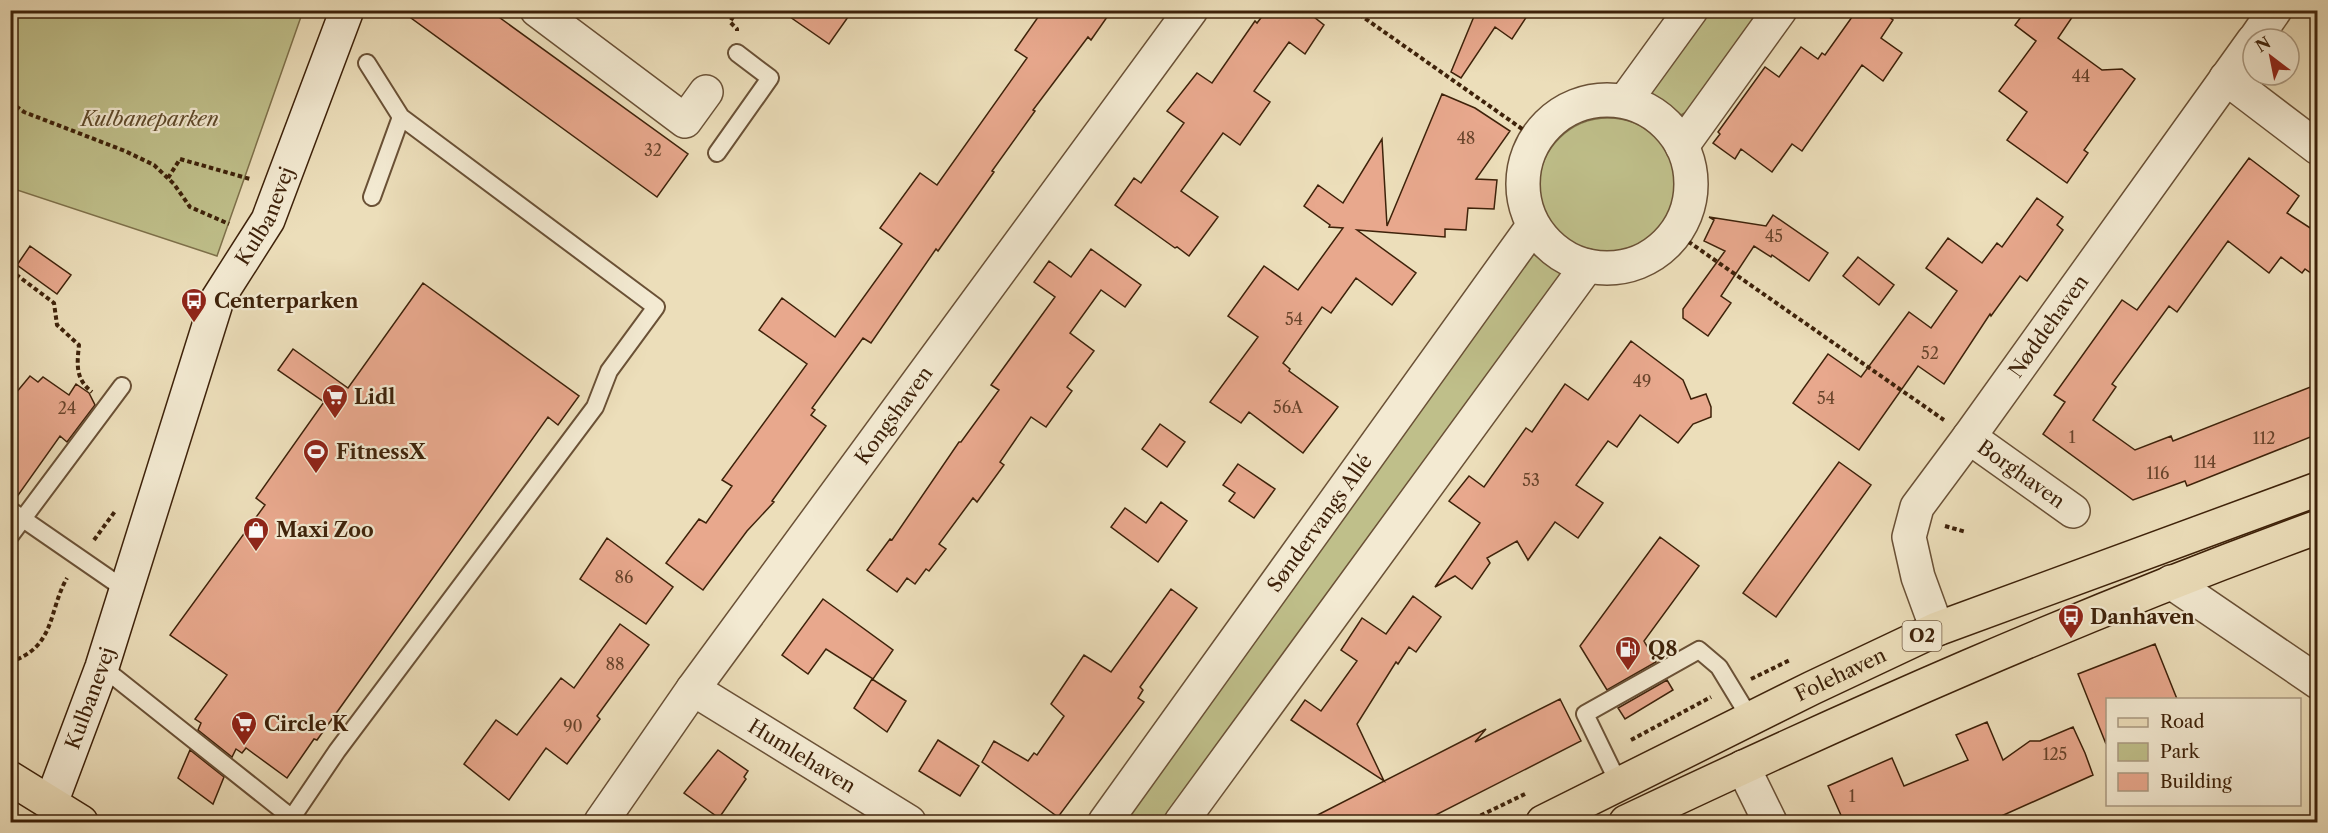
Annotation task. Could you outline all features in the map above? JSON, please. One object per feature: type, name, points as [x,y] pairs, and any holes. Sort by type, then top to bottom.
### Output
[{"type":"main road","name":"Folehaven","points":[[1543,822],[1872,658],[1937,629],[2318,489]]},
{"type":"main road","name":"O2","points":[[1626,822],[1954,672],[2171,582],[2318,527]]},
{"type":"main road","points":[[10,778],[81,822]]},
{"type":"street","name":"Kulbanevej","points":[[51,803],[102,667],[217,300],[268,220],[347,10]]},
{"type":"street","points":[[537,10],[685,121],[706,92]]},
{"type":"street","name":"Kongshaven","points":[[601,822],[693,689],[1191,10]]},
{"type":"street","points":[[1625,101],[1691,10]]},
{"type":"street","points":[[1682,146],[1780,10]]},
{"type":"street","name":"Nøddehaven","points":[[2263,27],[2275,10]]},
{"type":"street","name":"Nøddehaven","points":[[1937,629],[1911,551],[1909,537],[1917,507],[1970,437],[2241,58]]},
{"type":"street","points":[[2226,78],[2318,148]]},
{"type":"street","points":[[1600,100],[1625,101],[1649,110],[1668,125],[1682,146],[1690,167],[1691,190],[1686,213],[1676,233],[1662,248],[1645,259],[1627,266],[1606,268],[1587,266],[1555,251],[1533,226],[1523,197],[1524,166],[1535,138],[1552,119],[1575,105],[1600,100]]},
{"type":"street","name":"Søndervangs Allé","points":[[1105,822],[1533,226]]},
{"type":"street","points":[[1181,822],[1587,266]]},
{"type":"street","name":"Borghaven","points":[[1970,437],[2073,511]]},
{"type":"street","points":[[2171,582],[2318,682]]},
{"type":"street","name":"Humlehaven","points":[[693,689],[909,822]]},
{"type":"street","points":[[1743,767],[1770,822]]},
{"type":"lane","points":[[717,153],[770,78],[737,53]]},
{"type":"lane","points":[[102,667],[291,820],[344,741],[595,407],[609,371],[656,308],[401,117],[367,63]]},
{"type":"lane","points":[[372,197],[401,117]]},
{"type":"lane","points":[[10,536],[17,515],[122,386]]},
{"type":"lane","points":[[17,515],[126,591]]},
{"type":"lane","points":[[1619,784],[1585,714],[1699,650],[1719,667],[1750,718]]},
{"type":"path","points":[[1353,10],[1535,138]]},
{"type":"path","points":[[10,102],[24,112],[154,165],[168,178],[190,207],[235,227]]},
{"type":"path","points":[[168,178],[180,159],[257,182]]},
{"type":"path","points":[[1676,233],[1970,437]]},
{"type":"path","points":[[10,270],[54,303],[57,325],[79,345],[77,367],[82,384],[108,404]]},
{"type":"green space","name":"Kulbaneparken","points":[[11,10],[303,11],[217,256],[11,188]]},
{"type":"green space","points":[[1709,11],[1761,11],[1690,110],[1681,115],[1655,99],[1652,92]]},
{"type":"green space","points":[[1608,118],[1634,123],[1657,138],[1672,161],[1677,187],[1672,213],[1657,236],[1634,251],[1608,256],[1582,251],[1559,236],[1544,213],[1539,187],[1544,161],[1559,138],[1582,123]]},
{"type":"green space","points":[[1533,254],[1567,277],[1170,822],[1123,822]]},
{"type":"building","points":[[400,10],[489,10],[688,154],[657,197]]},
{"type":"building","points":[[780,10],[853,10],[829,44]]},
{"type":"building","points":[[1043,10],[1112,10],[1091,40],[1088,37],[1033,110],[1035,111],[992,171],[994,172],[938,251],[936,249],[871,343],[863,338],[812,408],[815,410],[811,415],[826,426],[772,501],[774,502],[747,531],[703,590],[666,563],[699,519],[706,523],[732,486],[722,480],[807,364],[759,330],[782,298],[835,337],[902,244],[880,228],[920,173],[937,185],[1027,58],[1015,50]]},
{"type":"building","points":[[1267,10],[1305,10],[1324,25],[1305,54],[1289,42],[1254,91],[1270,102],[1240,145],[1223,133],[1181,191],[1218,217],[1189,256],[1115,205],[1134,178],[1141,183],[1184,123],[1167,111],[1197,73],[1212,83],[1255,21],[1257,23]]},
{"type":"building","points":[[1471,10],[1531,10],[1512,39],[1495,27],[1461,78],[1451,72],[1475,14]]},
{"type":"building","points":[[1857,10],[1880,10],[1893,20],[1881,38],[1902,53],[1883,81],[1862,65],[1802,151],[1792,144],[1772,172],[1741,149],[1735,159],[1713,143],[1720,134],[1718,132],[1765,67],[1779,77],[1801,47],[1818,59],[1822,53],[1825,55]]},
{"type":"building","points":[[2026,10],[2077,10],[2058,38],[2102,70],[2122,69],[2135,79],[2084,150],[2088,153],[2067,183],[2007,140],[2027,112],[1999,91],[2036,41],[2015,25]]},
{"type":"building","points":[[1442,94],[1475,108],[1510,131],[1476,179],[1497,180],[1494,209],[1468,208],[1466,230],[1445,229],[1445,237],[1357,230],[1416,273],[1392,305],[1356,278],[1331,313],[1322,307],[1283,363],[1290,369],[1289,371],[1338,407],[1303,453],[1249,412],[1241,423],[1210,402],[1258,337],[1228,316],[1264,266],[1298,290],[1343,228],[1329,227],[1330,225],[1304,206],[1318,185],[1343,203],[1382,139],[1387,226]]},
{"type":"building","points":[[2249,158],[2299,196],[2287,213],[2318,233],[2318,278],[2305,269],[2302,273],[2281,257],[2269,273],[2228,241],[2177,312],[2169,306],[2112,384],[2116,387],[2093,420],[2135,450],[2171,436],[2173,441],[2318,384],[2318,434],[2187,486],[2185,481],[2133,500],[2043,434],[2065,402],[2054,395],[2122,300],[2137,310]]},
{"type":"building","points":[[2037,198],[2063,217],[2057,225],[2063,230],[2027,281],[2020,276],[1991,316],[1990,314],[1944,384],[1918,366],[1859,450],[1793,403],[1828,354],[1861,377],[1909,312],[1931,328],[1957,291],[1926,268],[1948,238],[1982,263],[1997,243],[2002,247]]},
{"type":"building","points":[[1773,215],[1828,253],[1809,281],[1772,255],[1771,257],[1754,246],[1721,296],[1731,303],[1708,336],[1683,318],[1683,309],[1725,251],[1704,241],[1714,220],[1709,217],[1766,226]]},
{"type":"building","points":[[30,246],[71,275],[57,294],[17,265]]},
{"type":"building","points":[[1091,249],[1141,285],[1125,307],[1101,290],[1070,333],[1094,351],[1067,387],[1072,391],[1046,427],[1031,417],[1000,462],[1004,465],[977,502],[973,498],[939,544],[946,549],[929,571],[926,569],[915,584],[907,578],[897,592],[867,570],[890,539],[892,540],[959,442],[999,390],[991,385],[1055,297],[1034,282],[1049,261],[1071,277]]},
{"type":"building","points":[[1858,257],[1894,285],[1879,305],[1843,276]]},
{"type":"building","points":[[423,283],[579,396],[558,425],[548,417],[317,740],[314,739],[287,778],[246,748],[242,753],[236,749],[232,757],[198,730],[201,723],[195,719],[227,675],[170,635],[265,505],[256,498],[324,402],[278,370],[293,349],[348,388]]},
{"type":"building","points":[[1631,341],[1683,380],[1691,399],[1706,394],[1711,407],[1711,417],[1693,424],[1678,443],[1640,415],[1617,447],[1608,441],[1576,485],[1603,503],[1578,538],[1555,522],[1528,560],[1517,541],[1487,558],[1490,563],[1472,589],[1455,576],[1435,587],[1480,523],[1449,501],[1469,476],[1484,487],[1526,428],[1532,432],[1565,384],[1588,400]]},
{"type":"building","points":[[30,376],[38,382],[43,377],[69,395],[76,384],[89,393],[95,405],[67,442],[60,436],[14,501],[10,500],[10,400]]},
{"type":"building","points":[[1160,424],[1185,442],[1167,467],[1142,449]]},
{"type":"building","points":[[1839,462],[1871,485],[1776,617],[1743,593]]},
{"type":"building","points":[[1238,464],[1275,489],[1254,518],[1229,501],[1235,493],[1223,485]]},
{"type":"building","points":[[1161,502],[1187,521],[1158,562],[1111,527],[1125,508],[1146,523]]},
{"type":"building","points":[[1660,537],[1699,566],[1644,641],[1656,662],[1607,690],[1580,646]]},
{"type":"building","points":[[607,538],[673,587],[646,624],[580,579]]},
{"type":"building","points":[[1171,589],[1197,608],[1140,687],[1143,690],[1138,698],[1144,702],[1058,817],[982,762],[994,741],[1028,761],[1034,753],[1037,755],[1064,716],[1051,704],[1084,655],[1111,672]]},
{"type":"building","points":[[1413,596],[1441,617],[1416,652],[1409,647],[1398,664],[1396,662],[1357,724],[1384,781],[1291,720],[1305,700],[1321,711],[1357,661],[1341,650],[1362,618],[1386,634]]},
{"type":"building","points":[[823,599],[893,650],[873,679],[826,649],[808,674],[782,655]]},
{"type":"building","points":[[620,624],[649,645],[597,716],[600,719],[567,764],[546,748],[509,800],[464,764],[496,720],[517,735],[561,678],[574,688]]},
{"type":"building","points":[[2155,644],[2177,698],[2106,698],[2106,744],[2078,674]]},
{"type":"building","points":[[872,679],[906,701],[887,732],[854,708]]},
{"type":"building","points":[[1667,680],[1673,690],[1625,719],[1618,708]]},
{"type":"building","points":[[1560,699],[1581,741],[1422,822],[1304,822],[1486,729],[1475,742]]},
{"type":"building","points":[[1987,722],[2003,760],[2030,741],[2040,741],[2073,727],[2093,775],[1988,822],[1844,822],[1828,786],[1892,758],[1904,786],[1968,760],[1956,735]]},
{"type":"building","points":[[938,740],[979,766],[960,796],[919,771]]},
{"type":"building","points":[[190,750],[224,777],[213,804],[178,778]]},
{"type":"building","points":[[718,750],[748,771],[744,777],[746,779],[719,818],[684,793]]},
{"type":"place","name":"Centerparken","points":[[194,324]]},
{"type":"place","name":"Lidl","points":[[335,420]]},
{"type":"place","name":"FitnessX","points":[[316,475]]},
{"type":"place","name":"Maxi Zoo","points":[[256,553]]},
{"type":"place","name":"Danhaven","points":[[2071,640]]},
{"type":"place","name":"Q8","points":[[1628,672]]},
{"type":"place","name":"Circle K","points":[[244,747]]}]
